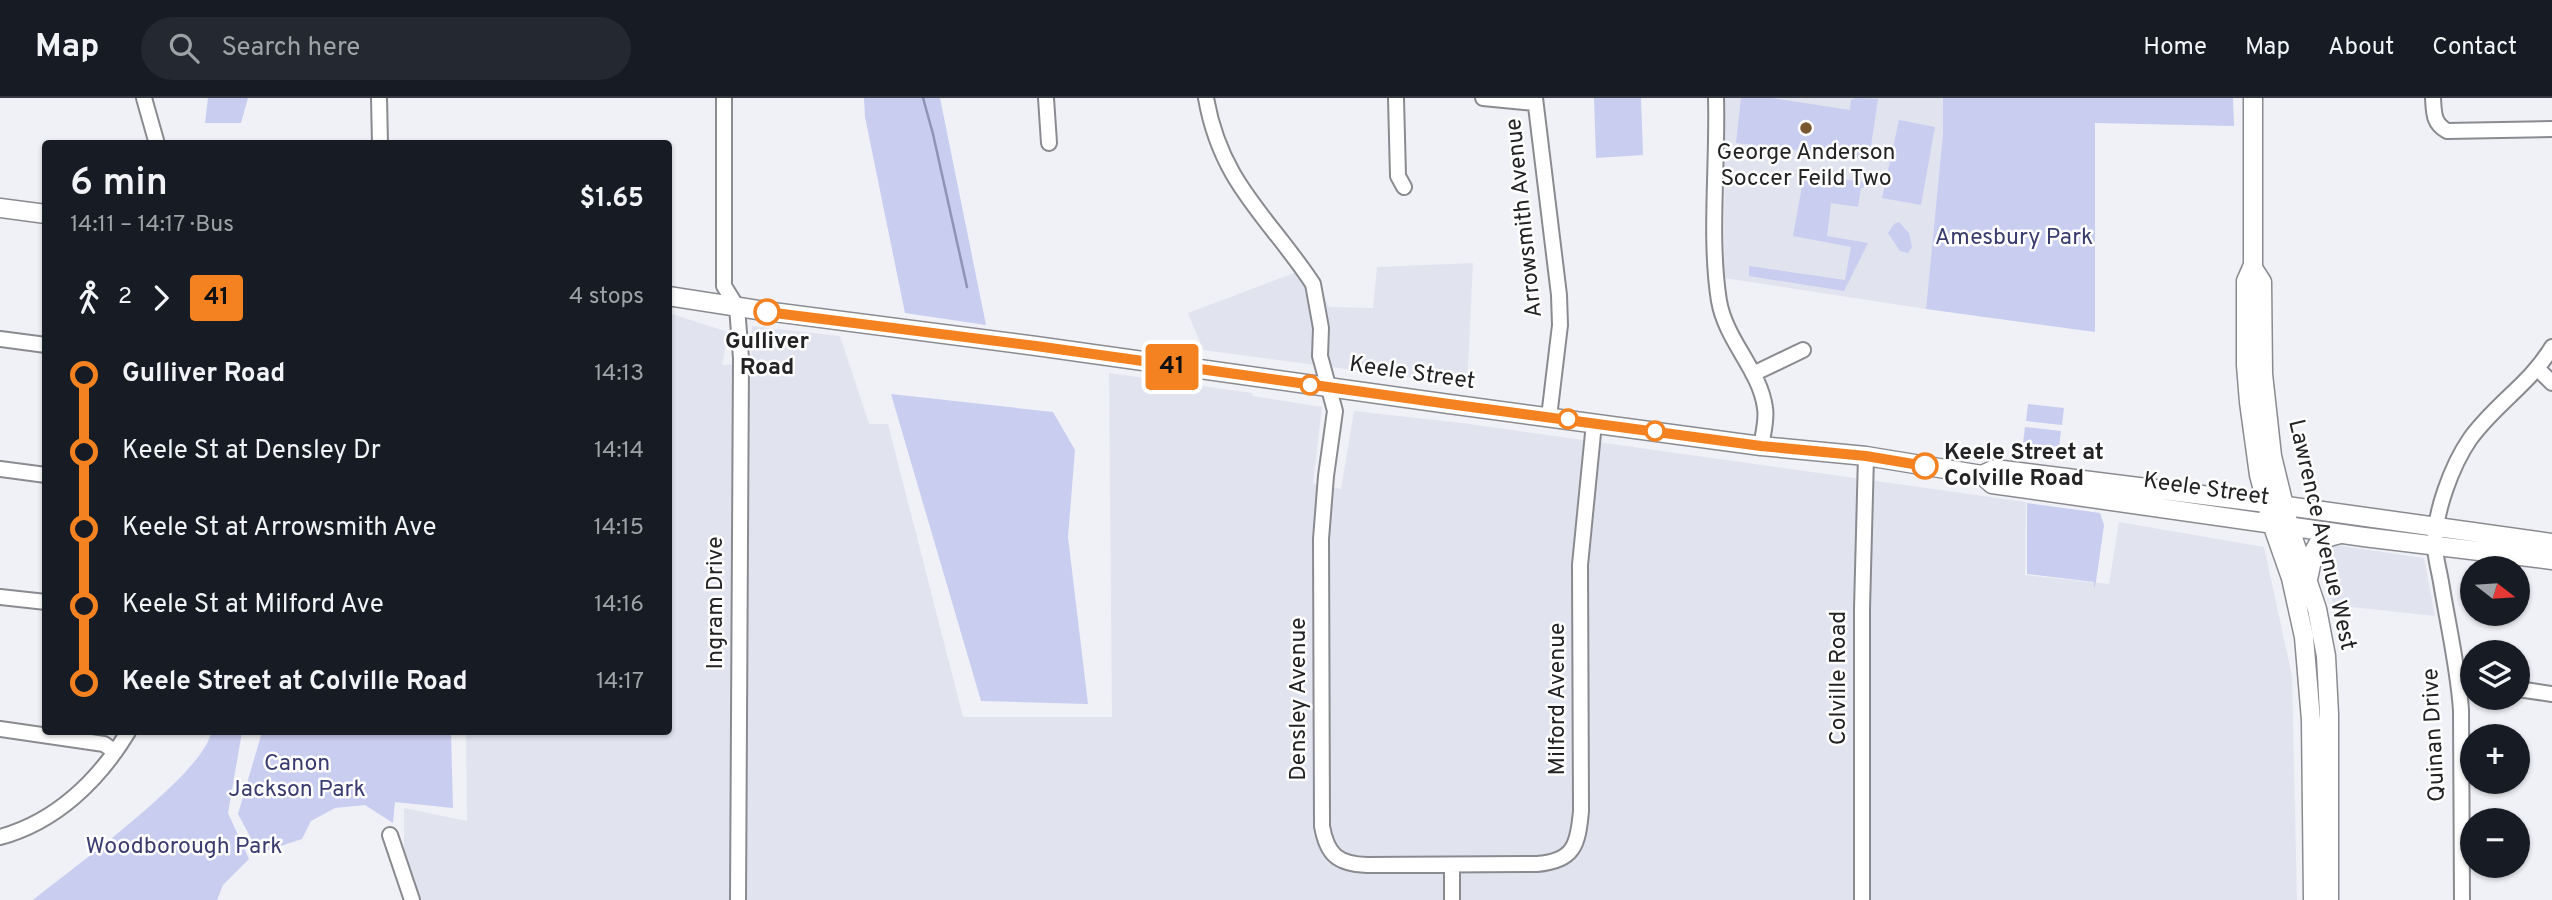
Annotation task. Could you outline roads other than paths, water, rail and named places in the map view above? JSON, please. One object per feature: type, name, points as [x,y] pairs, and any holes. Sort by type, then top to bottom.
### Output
[{"type":"main road","name":"Lawrence Avenue West","points":[[2253,98],[2253,268],[2246,281],[2246,365],[2259,475],[2266,503],[2280,525],[2307,583],[2317,609],[2326,656],[2329,714],[2329,900]]},
{"type":"main road","points":[[0,208],[42,213]]},
{"type":"main road","name":"Lawrence Avenue West","points":[[2253,268],[2262,282],[2263,374],[2272,456],[2285,506],[2280,525],[2304,637],[2311,720],[2313,900]]},
{"type":"main road","name":"Keele Street","points":[[672,297],[1761,446],[1866,456],[1982,475],[1992,484],[2266,503],[2552,560]]},
{"type":"main road","points":[[2224,498],[2245,493],[2259,475]]},
{"type":"main road","name":"Keele Street","points":[[2116,493],[2340,534],[2552,543]]},
{"type":"main road","points":[[2307,583],[2314,551],[2321,539],[2340,534]]},
{"type":"main road","points":[[2311,720],[2329,714]]},
{"type":"street","points":[[144,98],[156,140]]},
{"type":"street","points":[[379,98],[380,140]]},
{"type":"street","points":[[724,98],[724,286],[737,307]]},
{"type":"street","points":[[1046,98],[1049,143]]},
{"type":"street","points":[[1396,98],[1398,176],[1404,187]]},
{"type":"street","points":[[1483,98],[1535,101]]},
{"type":"street","points":[[1716,98],[1716,245],[1719,297],[1722,315],[1753,374],[1766,410],[1761,446]]},
{"type":"street","points":[[2433,98],[2435,121],[2447,131],[2552,129]]},
{"type":"street","name":"Densley Avenue","points":[[1209,99],[1213,133],[1232,174],[1313,284],[1321,328],[1320,356],[1335,411],[1321,539],[1322,826],[1325,842],[1328,849],[1343,862],[1452,866]]},
{"type":"street","name":"Arrowsmith Avenue","points":[[1535,101],[1560,305],[1549,417]]},
{"type":"street","name":"Ingram Drive","points":[[737,307],[741,358],[738,900]]},
{"type":"street","points":[[0,339],[42,344]]},
{"type":"street","points":[[2436,537],[2440,510],[2451,477],[2469,441],[2486,418],[2538,369],[2552,347]]},
{"type":"street","points":[[1753,374],[1803,350]]},
{"type":"street","points":[[2538,369],[2552,383]]},
{"type":"street","name":"Milford Avenue","points":[[1452,866],[1553,863],[1570,853],[1579,833],[1580,565],[1594,423]]},
{"type":"street","name":"Colville Road","points":[[1862,900],[1862,609],[1866,456]]},
{"type":"street","points":[[0,469],[42,474]]},
{"type":"street","name":"Quinan Drive","points":[[2436,537],[2460,654]]},
{"type":"street","points":[[0,597],[42,602]]},
{"type":"street","points":[[2530,691],[2552,694]]},
{"type":"street","name":"Quinan Drive","points":[[2462,900],[2466,710]]},
{"type":"street","points":[[0,730],[104,744],[115,752]]},
{"type":"street","points":[[0,837],[37,822],[66,803],[99,775],[126,735]]},
{"type":"street","points":[[390,835],[412,900]]},
{"type":"street","points":[[1452,866],[1452,900]]},
{"type":"waterway","points":[[923,98],[967,287]]},
{"type":"place","name":"George Anderson Soccer Feild Two","points":[[1806,128]]},
{"type":"place","name":"Gulliver Road","points":[[767,312]]},
{"type":"place","name":"Keele Street at Colville Road","points":[[1925,466]]},
{"type":"park label","name":"Amesbury Park","points":[[2014,238]]},
{"type":"park label","name":"Canon Jackson Park","points":[[297,777]]},
{"type":"park label","name":"Woodborough Park","points":[[184,847]]}]
